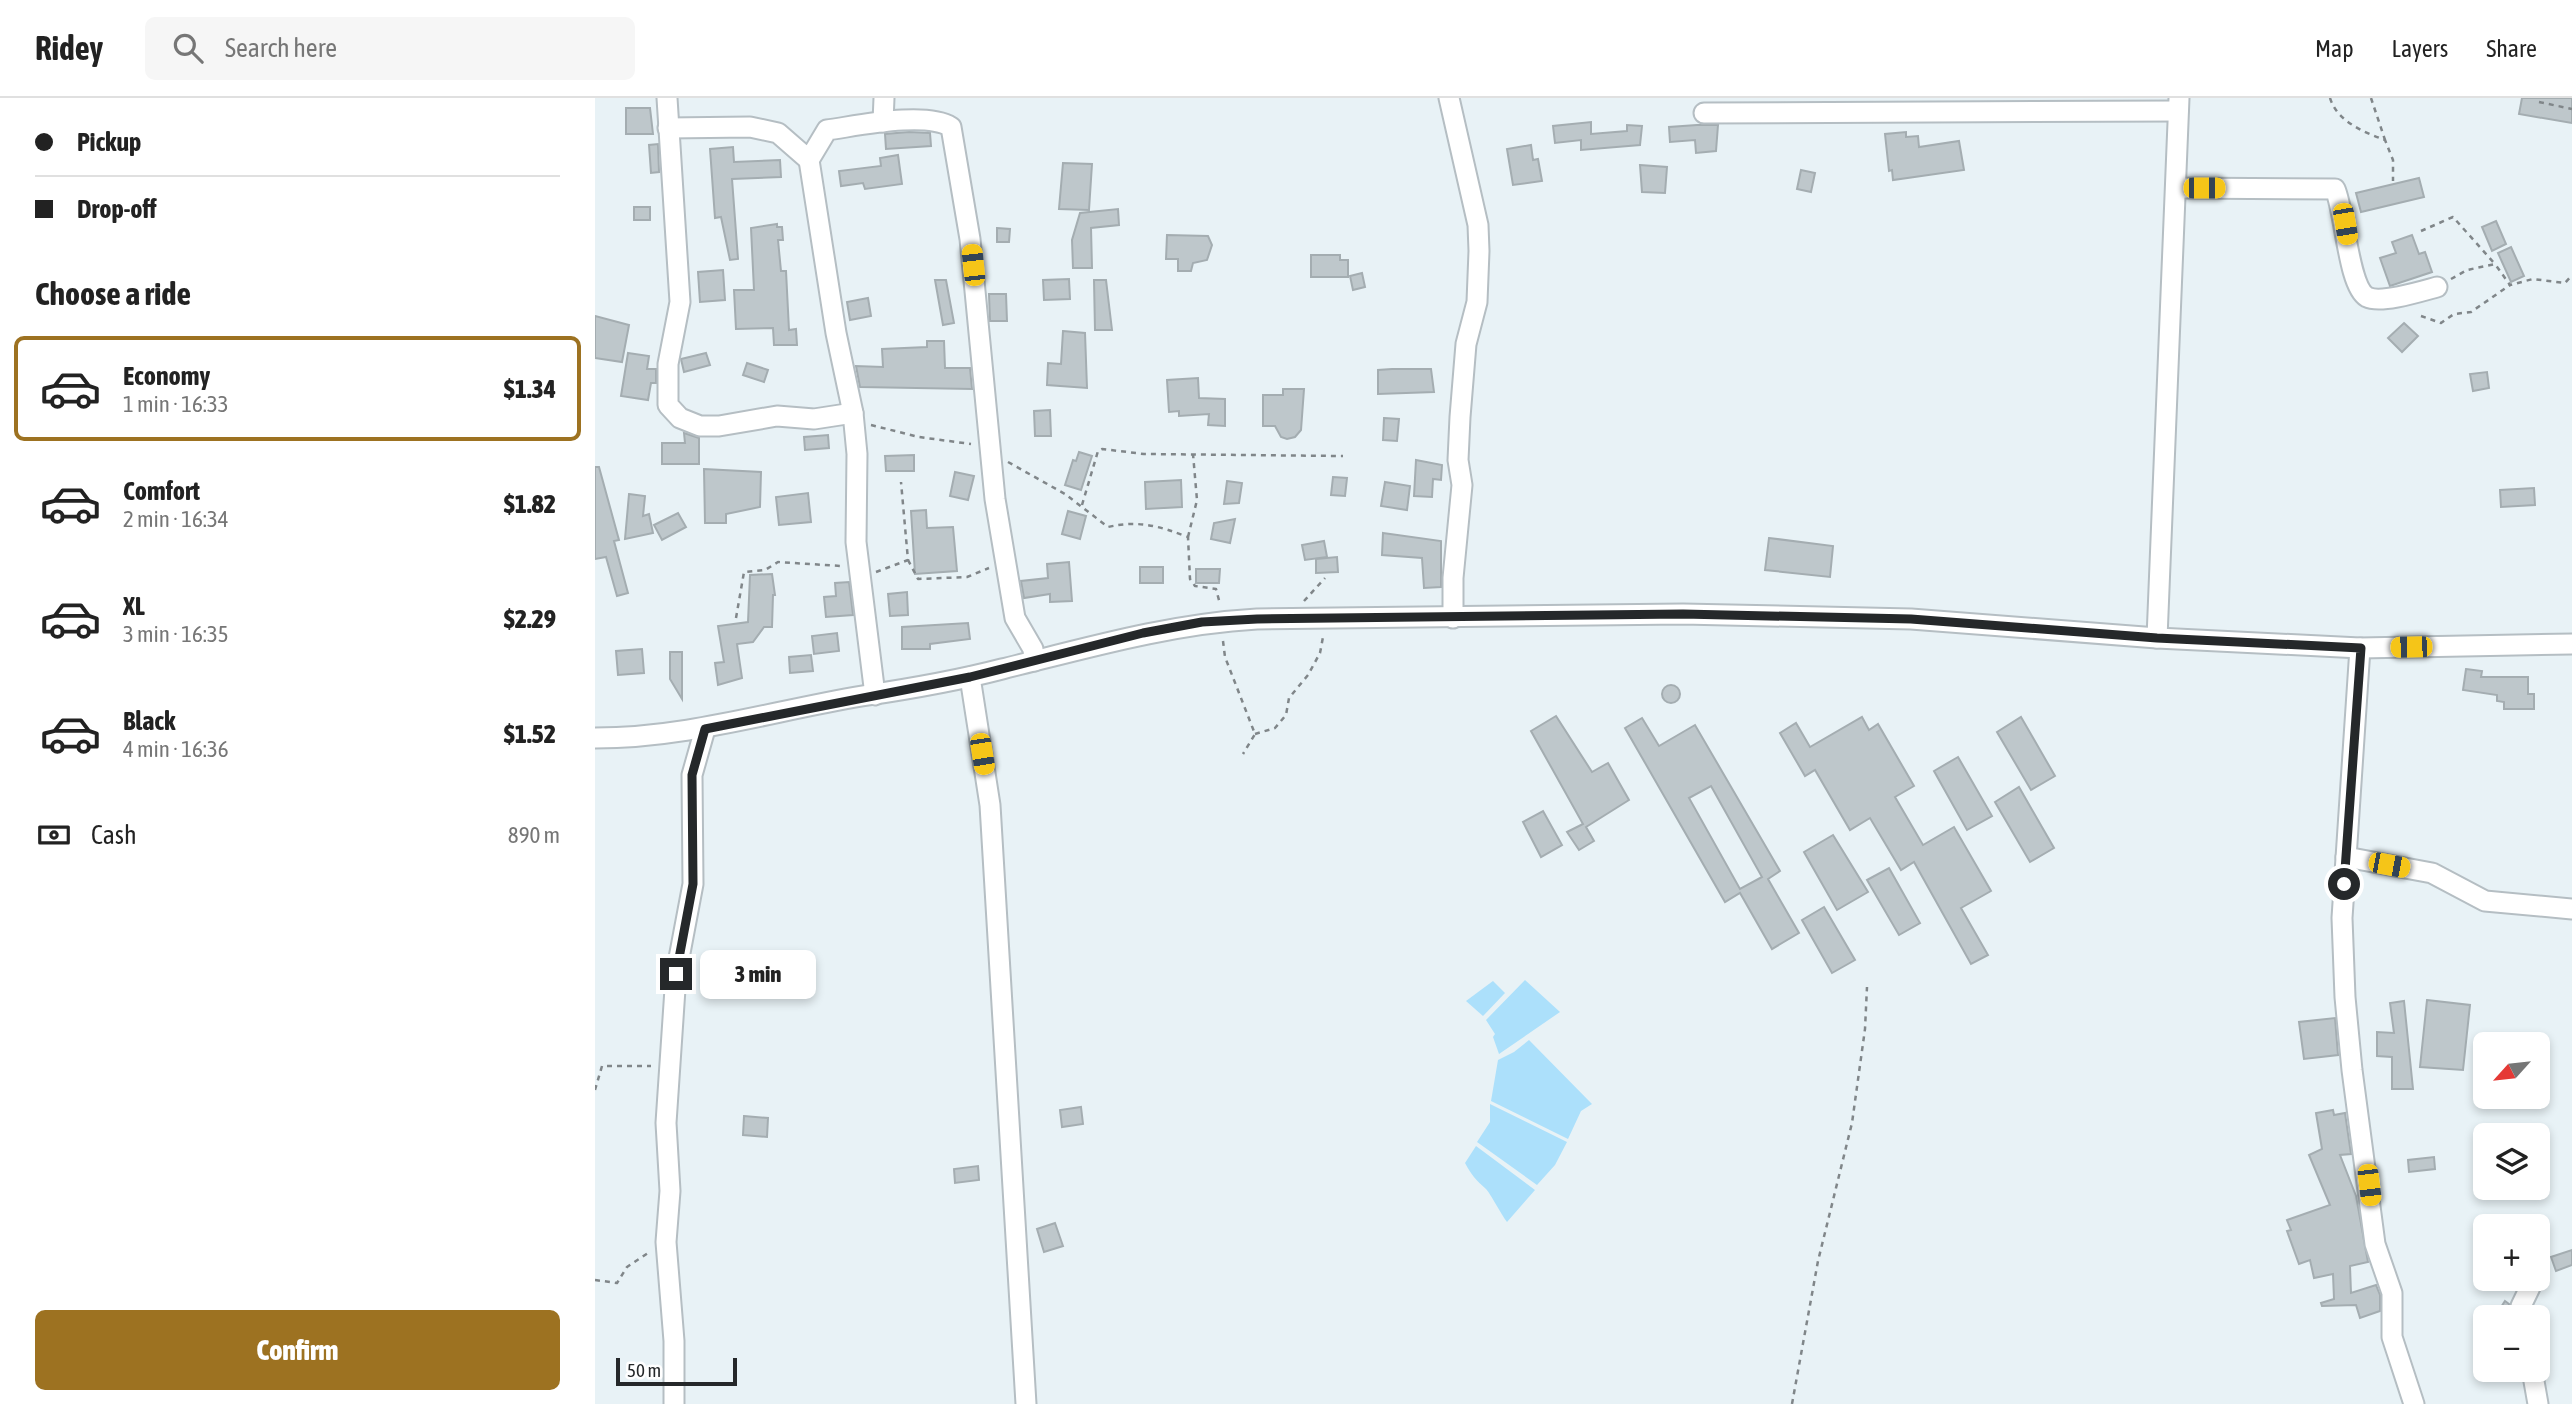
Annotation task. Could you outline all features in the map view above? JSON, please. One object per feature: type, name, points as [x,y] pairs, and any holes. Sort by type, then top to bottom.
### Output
[{"type":"street","points":[[667,98],[680,302],[668,364],[668,405],[680,418],[700,426],[719,426],[777,416],[814,419],[853,416]]},
{"type":"street","points":[[883,122],[884,98]]},
{"type":"street","points":[[1449,98],[1478,225],[1479,251],[1477,302],[1466,344],[1460,417],[1458,460],[1462,485],[1453,578],[1453,618]]},
{"type":"street","points":[[1705,113],[2178,104],[2178,188],[2157,638]]},
{"type":"street","points":[[875,695],[859,572],[857,454],[853,416],[836,333],[809,160],[827,130],[883,122],[933,121],[946,124],[954,132],[970,239],[991,453],[1006,563],[1015,618],[1033,649],[1034,661]]},
{"type":"street","points":[[668,128],[750,127],[778,133],[809,160]]},
{"type":"street","points":[[2178,188],[2335,189],[2341,201],[2359,288],[2368,297],[2382,299],[2437,287]]},
{"type":"street","points":[[595,738],[638,738],[705,729],[970,677],[1143,633],[1220,621],[1683,614],[1911,619],[2157,638],[2361,648],[2572,644]]},
{"type":"street","points":[[2361,648],[2342,918],[2351,1070],[2375,1244],[2392,1293],[2392,1337],[2414,1404]]},
{"type":"street","points":[[970,677],[990,805],[1026,1404]]},
{"type":"street","points":[[674,1404],[674,1341],[666,1242],[670,1191],[666,1123],[676,974],[693,884],[692,775],[705,729]]},
{"type":"street","points":[[2346,857],[2432,873],[2485,901],[2572,909]]},
{"type":"street","points":[[2534,1382],[2537,1404]]},
{"type":"path","points":[[2330,98],[2334,110],[2363,132],[2385,140]]},
{"type":"path","points":[[2371,98],[2393,160],[2393,181]]},
{"type":"path","points":[[2539,102],[2572,108]]},
{"type":"path","points":[[2421,231],[2453,217],[2510,285]]},
{"type":"path","points":[[2437,287],[2467,270],[2495,264]]},
{"type":"path","points":[[2421,316],[2441,323],[2454,314],[2471,312],[2510,285],[2533,279],[2565,283],[2572,275]]},
{"type":"path","points":[[853,416],[919,437],[968,443],[991,453],[1082,507],[1108,527],[1131,522],[1151,524],[1188,537]]},
{"type":"path","points":[[1082,507],[1098,452],[1102,449],[1144,454],[1343,456]]},
{"type":"path","points":[[1193,453],[1197,500],[1188,537],[1190,579],[1195,586],[1216,589],[1220,621],[1238,695],[1255,734]]},
{"type":"path","points":[[901,482],[908,560],[918,579],[967,577],[1006,563]]},
{"type":"path","points":[[736,618],[744,572],[765,570],[778,562],[859,572],[908,560]]},
{"type":"path","points":[[1288,619],[1325,578]]},
{"type":"path","points":[[1243,754],[1255,734],[1275,728],[1286,715],[1289,698],[1308,675],[1320,653],[1326,618]]},
{"type":"path","points":[[1792,1404],[1818,1261],[1853,1123],[1865,1030],[1867,987]]},
{"type":"path","points":[[595,1090],[602,1066],[607,1064],[669,1067]]},
{"type":"path","points":[[595,1280],[617,1283],[627,1267],[666,1242]]},
{"type":"water","points":[[1525,980],[1560,1012],[1499,1054],[1493,1037],[1495,1034],[1486,1020]]},
{"type":"water","points":[[1493,981],[1505,993],[1483,1016],[1466,1001]]},
{"type":"water","points":[[1529,1040],[1592,1104],[1581,1111],[1568,1139],[1491,1101],[1498,1060]]},
{"type":"water","points":[[1490,1104],[1567,1142],[1555,1165],[1537,1185],[1477,1142],[1490,1122]]},
{"type":"water","points":[[1476,1146],[1535,1190],[1507,1222],[1488,1191],[1474,1178],[1465,1163]]},
{"type":"building","points":[[2522,98],[2572,98],[2572,123],[2519,114]]},
{"type":"building","points":[[626,108],[650,108],[653,134],[626,134]]},
{"type":"building","points":[[1591,122],[1591,134],[1627,131],[1627,125],[1642,126],[1640,145],[1581,150],[1581,140],[1555,143],[1553,126]]},
{"type":"building","points":[[1718,125],[1716,151],[1696,153],[1695,140],[1670,142],[1669,127]]},
{"type":"building","points":[[1906,132],[1906,137],[1918,136],[1919,147],[1959,141],[1964,170],[1893,180],[1892,170],[1889,171],[1885,134]]},
{"type":"building","points":[[930,133],[931,146],[886,149],[885,134]]},
{"type":"building","points":[[658,144],[659,172],[651,173],[649,145]]},
{"type":"building","points":[[1531,145],[1533,160],[1538,159],[1542,181],[1513,185],[1507,149]]},
{"type":"building","points":[[733,147],[734,162],[780,160],[781,177],[732,179],[738,259],[730,260],[721,217],[715,218],[710,149]]},
{"type":"building","points":[[898,155],[902,184],[865,189],[863,183],[841,186],[839,171],[881,166],[880,158]]},
{"type":"building","points":[[1063,163],[1092,164],[1089,210],[1059,209]]},
{"type":"building","points":[[1640,165],[1667,167],[1665,193],[1642,192]]},
{"type":"building","points":[[1801,170],[1815,173],[1811,192],[1797,189]]},
{"type":"building","points":[[2419,178],[2424,197],[2361,212],[2356,193]]},
{"type":"building","points":[[634,207],[650,207],[650,220],[634,220]]},
{"type":"building","points":[[1118,209],[1119,225],[1091,228],[1092,268],[1073,268],[1072,240],[1080,213]]},
{"type":"building","points":[[2496,221],[2506,244],[2492,251],[2482,227]]},
{"type":"building","points":[[777,224],[777,227],[782,227],[783,240],[778,240],[781,271],[786,271],[789,330],[796,329],[797,345],[774,345],[773,328],[736,329],[734,290],[754,290],[751,228]]},
{"type":"building","points":[[997,228],[1010,229],[1009,242],[997,242]]},
{"type":"building","points":[[1167,235],[1208,236],[1212,245],[1207,260],[1193,263],[1191,271],[1178,271],[1178,259],[1166,259]]},
{"type":"building","points":[[2412,235],[2419,254],[2425,252],[2432,272],[2390,286],[2380,258],[2396,253],[2392,242]]},
{"type":"building","points":[[2511,247],[2524,276],[2511,282],[2498,253]]},
{"type":"building","points":[[1311,255],[1340,255],[1340,260],[1348,260],[1348,277],[1311,277]]},
{"type":"building","points":[[723,270],[725,300],[700,302],[698,272]]},
{"type":"building","points":[[1362,273],[1365,287],[1353,290],[1350,276]]},
{"type":"building","points":[[1069,279],[1070,299],[1044,300],[1043,280]]},
{"type":"building","points":[[935,280],[946,280],[954,323],[943,325]]},
{"type":"building","points":[[1094,280],[1106,280],[1112,330],[1095,330]]},
{"type":"building","points":[[989,294],[1006,294],[1007,321],[990,321]]},
{"type":"building","points":[[868,298],[871,316],[850,320],[847,302]]},
{"type":"building","points":[[595,316],[629,325],[622,362],[595,358]]},
{"type":"building","points":[[2404,323],[2418,336],[2402,352],[2388,338]]},
{"type":"building","points":[[1063,331],[1085,333],[1087,388],[1047,385],[1048,363],[1061,364]]},
{"type":"building","points":[[927,341],[944,341],[945,368],[970,368],[972,389],[860,387],[856,366],[883,367],[882,349],[927,347]]},
{"type":"building","points":[[628,353],[649,356],[647,369],[656,369],[656,383],[651,383],[648,400],[621,396]]},
{"type":"building","points":[[706,353],[710,365],[684,372],[681,359]]},
{"type":"building","points":[[747,363],[768,370],[764,382],[743,375]]},
{"type":"building","points":[[1431,369],[1434,392],[1378,394],[1378,370]]},
{"type":"building","points":[[2487,372],[2489,388],[2473,391],[2470,374]]},
{"type":"building","points":[[1198,378],[1199,398],[1225,399],[1225,426],[1208,425],[1209,414],[1179,416],[1179,411],[1169,412],[1167,380]]},
{"type":"building","points":[[1283,389],[1304,389],[1301,430],[1295,437],[1287,439],[1281,437],[1275,426],[1263,426],[1263,395],[1283,395]]},
{"type":"building","points":[[1050,410],[1051,436],[1035,436],[1034,411]]},
{"type":"building","points":[[1384,418],[1399,419],[1397,441],[1383,440]]},
{"type":"building","points":[[684,433],[699,438],[699,464],[662,464],[662,443],[685,443]]},
{"type":"building","points":[[828,435],[829,448],[805,450],[804,437]]},
{"type":"building","points":[[1079,452],[1092,456],[1081,490],[1065,485],[1073,460],[1076,461]]},
{"type":"building","points":[[914,455],[914,471],[886,471],[885,456]]},
{"type":"building","points":[[1416,460],[1442,465],[1441,480],[1433,479],[1432,497],[1414,496]]},
{"type":"building","points":[[595,467],[599,467],[619,540],[614,541],[628,593],[617,596],[606,557],[595,559]]},
{"type":"building","points":[[704,469],[761,472],[760,507],[726,514],[726,523],[705,523]]},
{"type":"building","points":[[955,472],[974,476],[968,500],[950,496]]},
{"type":"building","points":[[1333,477],[1347,478],[1345,496],[1331,495]]},
{"type":"building","points":[[1181,480],[1182,507],[1146,509],[1145,482]]},
{"type":"building","points":[[1227,481],[1242,483],[1239,503],[1224,504]]},
{"type":"building","points":[[1385,482],[1410,486],[1407,510],[1381,506]]},
{"type":"building","points":[[2534,488],[2535,505],[2501,507],[2500,490]]},
{"type":"building","points":[[808,493],[811,522],[779,525],[776,497]]},
{"type":"building","points":[[629,494],[645,496],[643,516],[649,514],[653,533],[625,539]]},
{"type":"building","points":[[926,510],[927,528],[953,527],[957,571],[915,574],[911,511]]},
{"type":"building","points":[[1068,511],[1086,516],[1080,539],[1062,534]]},
{"type":"building","points":[[678,513],[686,527],[662,540],[654,525]]},
{"type":"building","points":[[1235,519],[1230,543],[1211,539],[1214,523]]},
{"type":"building","points":[[1383,533],[1441,541],[1441,587],[1424,588],[1422,558],[1382,555]]},
{"type":"building","points":[[1769,538],[1833,546],[1830,577],[1765,570]]},
{"type":"building","points":[[1324,541],[1327,557],[1305,560],[1302,545]]},
{"type":"building","points":[[1337,557],[1338,572],[1316,573],[1316,559]]},
{"type":"building","points":[[1069,562],[1072,601],[1050,602],[1050,594],[1024,598],[1021,581],[1048,578],[1047,564]]},
{"type":"building","points":[[1140,567],[1163,567],[1163,583],[1140,583]]},
{"type":"building","points":[[1196,569],[1220,569],[1219,583],[1196,583]]},
{"type":"building","points":[[772,574],[775,595],[772,627],[764,627],[753,642],[737,644],[742,678],[718,685],[715,663],[724,662],[718,626],[748,622],[750,575]]},
{"type":"building","points":[[849,582],[853,615],[826,617],[824,597],[836,596],[835,583]]},
{"type":"building","points":[[907,592],[908,615],[890,616],[888,594]]},
{"type":"building","points":[[968,623],[970,639],[930,644],[930,649],[902,649],[902,627]]},
{"type":"building","points":[[837,633],[839,651],[814,654],[812,636]]},
{"type":"building","points":[[642,649],[644,673],[618,675],[616,651]]},
{"type":"building","points":[[670,652],[682,652],[682,699],[670,679]]},
{"type":"building","points":[[811,655],[813,671],[790,673],[789,657]]},
{"type":"building","points":[[2466,669],[2482,671],[2481,677],[2528,677],[2528,694],[2534,694],[2534,709],[2504,709],[2504,702],[2497,701],[2497,695],[2463,690]]},
{"type":"building","points":[[1671,685],[1677,688],[1680,694],[1677,700],[1671,703],[1665,700],[1662,694],[1665,688]]},
{"type":"building","points":[[1556,716],[1592,772],[1608,763],[1629,800],[1586,827],[1594,841],[1579,850],[1567,832],[1583,824],[1531,731]]},
{"type":"building","points":[[1862,717],[1869,730],[1878,724],[1914,786],[1895,797],[1923,845],[1954,827],[1991,891],[1961,908],[1988,955],[1971,964],[1914,862],[1901,870],[1870,818],[1850,830],[1815,770],[1805,776],[1780,733],[1796,723],[1810,747]]},
{"type":"building","points":[[2021,717],[2055,776],[2031,790],[1997,732]]},
{"type":"building","points":[[1642,718],[1659,746],[1695,725],[1780,871],[1768,879],[1799,933],[1772,949],[1740,893],[1725,902],[1625,728]],"holes":[[[1711,786],[1762,877],[1740,889],[1689,798]]]},
{"type":"building","points":[[1958,757],[1992,816],[1967,830],[1934,771]]},
{"type":"building","points":[[2019,787],[2054,848],[2030,862],[1995,802]]},
{"type":"building","points":[[1543,811],[1562,845],[1541,857],[1523,822]]},
{"type":"building","points":[[1833,835],[1868,892],[1837,910],[1804,852]]},
{"type":"building","points":[[1889,868],[1920,923],[1899,935],[1867,880]]},
{"type":"building","points":[[1824,907],[1855,960],[1832,973],[1802,920]]},
{"type":"building","points":[[2427,1000],[2470,1005],[2463,1070],[2420,1067]]},
{"type":"building","points":[[2404,1001],[2413,1089],[2392,1089],[2392,1057],[2377,1056],[2377,1032],[2394,1033],[2390,1003]]},
{"type":"building","points":[[2335,1018],[2338,1055],[2304,1059],[2299,1022]]},
{"type":"building","points":[[1081,1107],[1083,1124],[1062,1127],[1060,1110]]},
{"type":"building","points":[[2333,1110],[2334,1115],[2345,1113],[2351,1154],[2340,1155],[2356,1196],[2368,1262],[2350,1266],[2351,1293],[2376,1285],[2380,1295],[2380,1311],[2360,1318],[2356,1305],[2322,1306],[2321,1303],[2334,1299],[2333,1274],[2314,1278],[2310,1260],[2299,1264],[2287,1231],[2291,1230],[2287,1220],[2330,1205],[2309,1155],[2322,1149],[2316,1113]]},
{"type":"building","points":[[744,1116],[768,1118],[767,1137],[743,1135]]},
{"type":"building","points":[[2434,1157],[2435,1169],[2409,1172],[2408,1160]]},
{"type":"building","points":[[978,1166],[979,1180],[955,1183],[954,1169]]},
{"type":"building","points":[[1055,1223],[1063,1246],[1044,1252],[1037,1229]]},
{"type":"building","points":[[2572,1250],[2572,1265],[2556,1271],[2551,1257]]},
{"type":"route","points":[[676,974],[693,884],[692,775],[696,753],[705,729],[862,696],[890,694],[970,677],[1143,633],[1202,622],[1257,619],[1683,614],[1911,619],[2157,638],[2180,637],[2361,648],[2344,884]]}]
